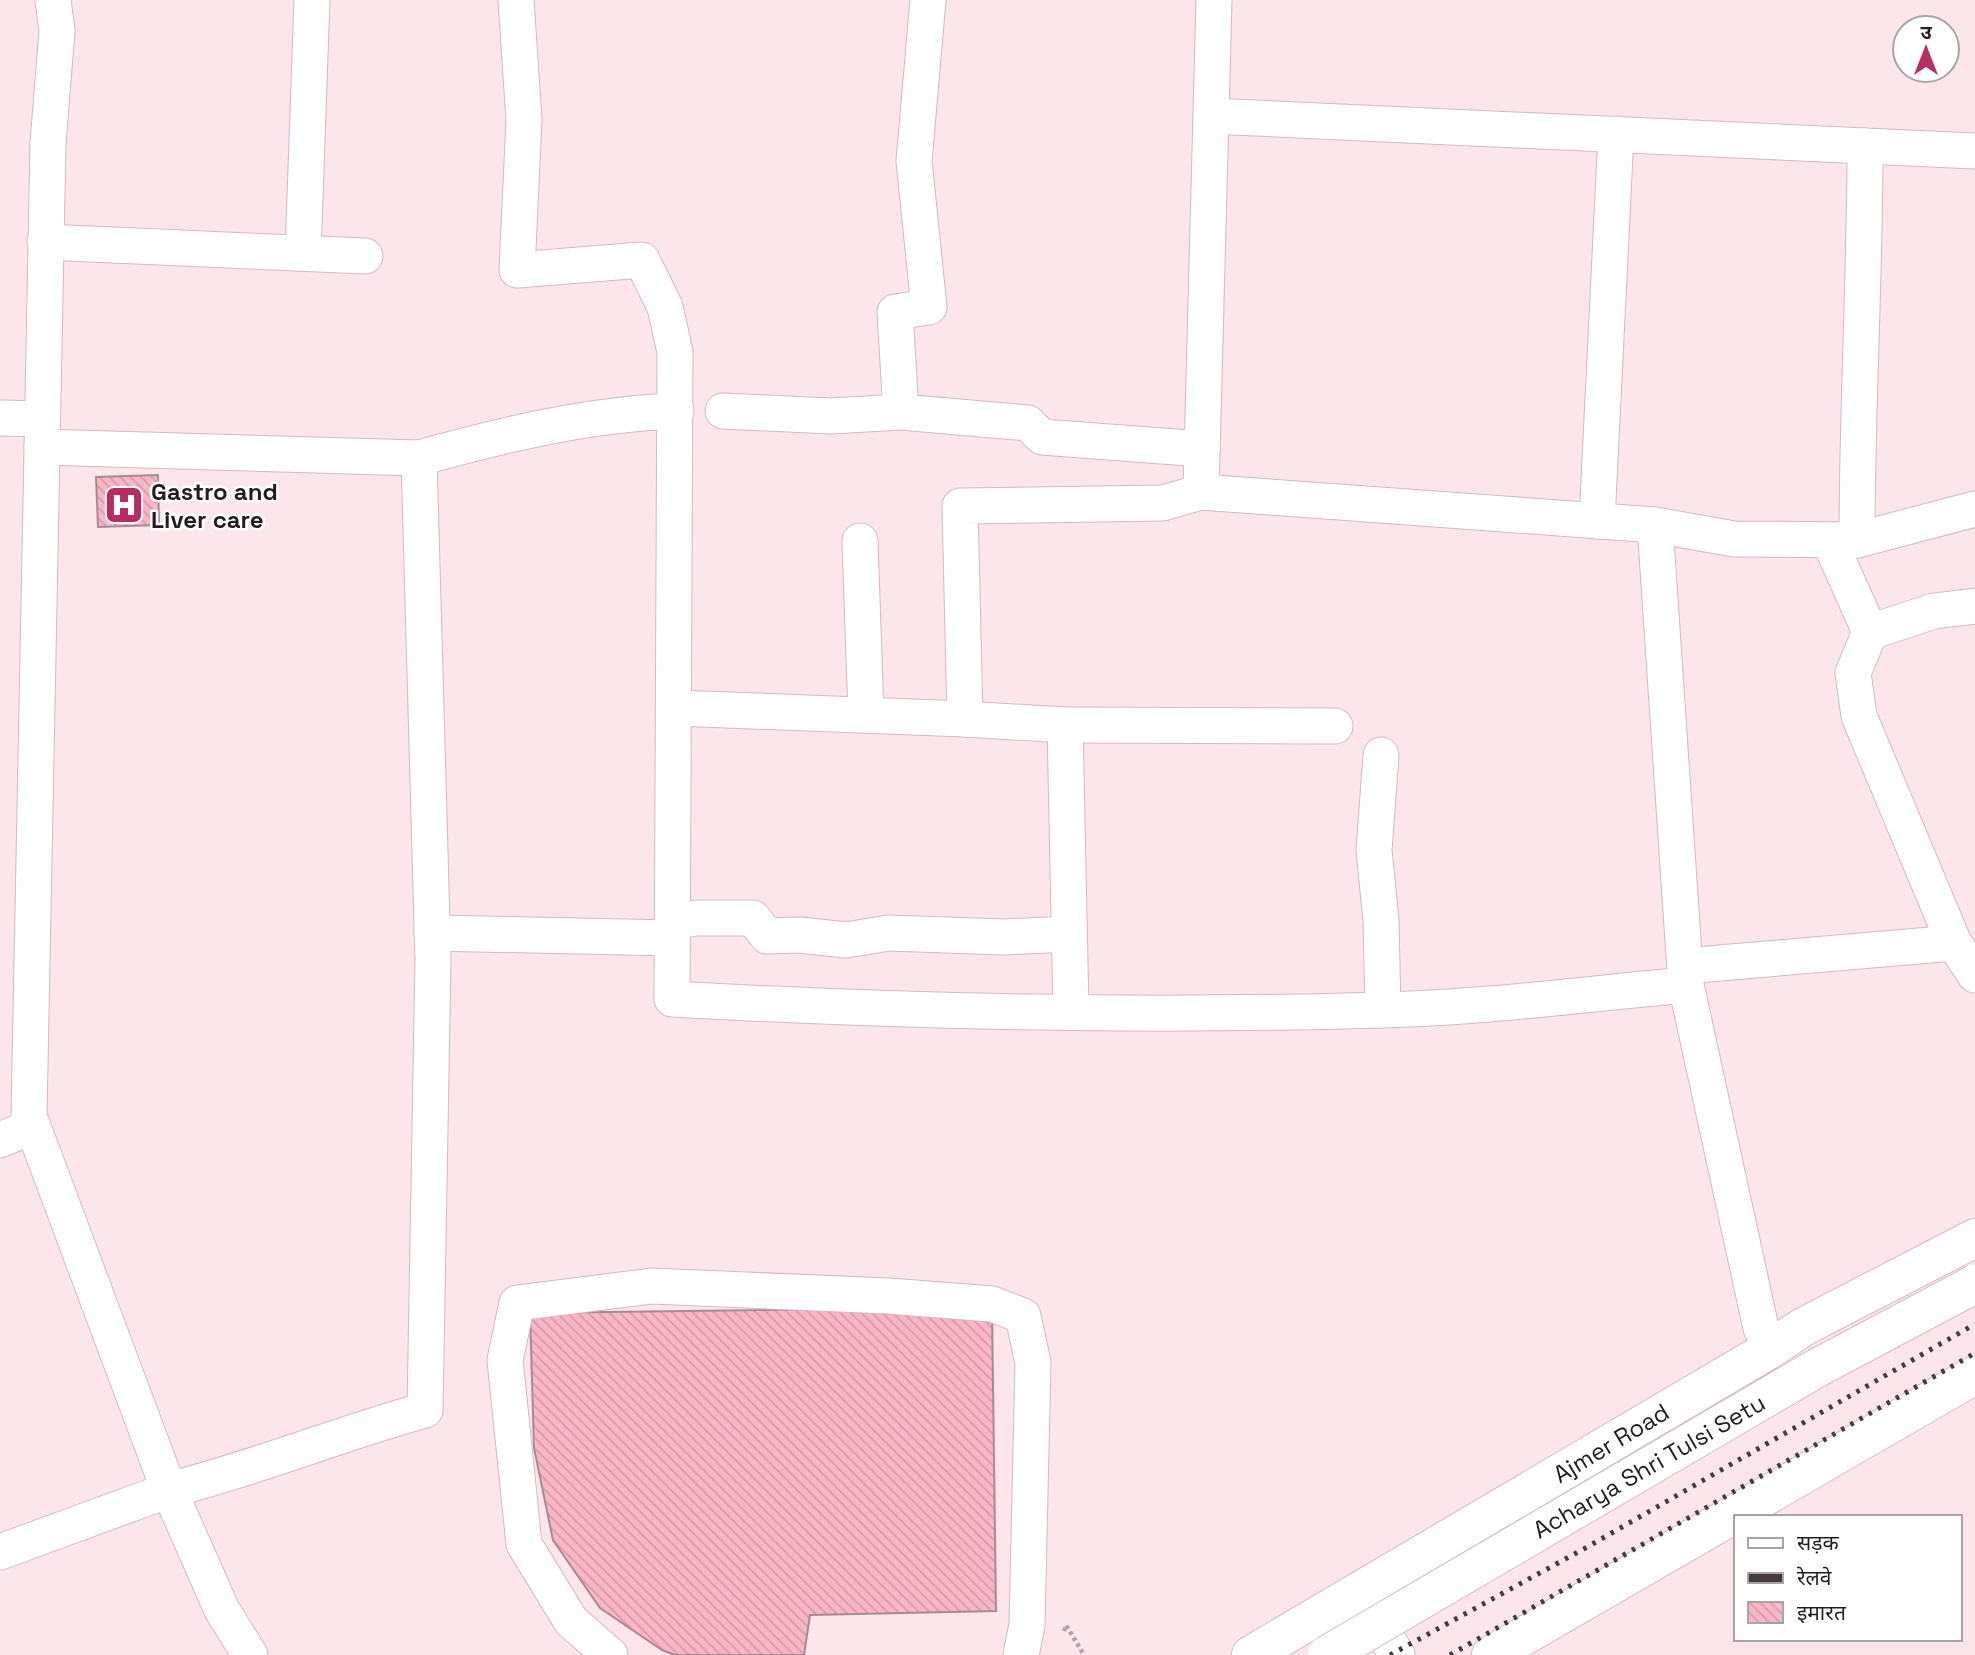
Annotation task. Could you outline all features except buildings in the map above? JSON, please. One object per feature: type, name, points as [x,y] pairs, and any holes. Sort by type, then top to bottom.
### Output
[{"type":"highway","name":"Ajmer Road","points":[[1251,1655],[1772,1348],[1803,1327],[1975,1238]]},
{"type":"highway","name":"Acharya Shri Tulsi Setu","points":[[1327,1655],[1817,1368],[1975,1284]]},
{"type":"highway","points":[[1491,1655],[1975,1375]]},
{"type":"highway","points":[[1780,1515],[1975,1403]]},
{"type":"highway","points":[[1537,1655],[1734,1542]]},
{"type":"street","points":[[53,0],[57,31],[48,143],[29,1116],[169,1489],[222,1610],[250,1655]]},
{"type":"street","points":[[303,253],[312,0]]},
{"type":"street","points":[[516,0],[524,120],[517,270],[642,260],[665,307],[675,352],[672,999],[849,1009],[1071,1012],[1383,1010],[1954,943]]},
{"type":"street","points":[[901,412],[895,312],[929,307],[914,161],[928,0]]},
{"type":"street","points":[[1201,492],[1214,0]]},
{"type":"street","points":[[1211,116],[1975,151]]},
{"type":"street","points":[[1597,521],[1616,134]]},
{"type":"street","points":[[1865,146],[1865,263],[1857,430],[1843,540],[1870,632],[1853,673],[1859,716],[1954,943],[1975,975]]},
{"type":"street","points":[[46,242],[365,256]]},
{"type":"street","points":[[0,418],[42,433],[419,458],[505,435],[580,421],[638,412],[676,411]]},
{"type":"street","points":[[723,411],[831,416],[901,412],[1028,424],[1042,437],[1202,449]]},
{"type":"street","points":[[0,1552],[169,1489],[228,1475],[350,1431],[425,1410],[432,933],[419,458]]},
{"type":"street","points":[[965,719],[960,506],[1163,503],[1201,492],[1655,525],[1734,539],[1843,540],[1975,509]]},
{"type":"street","points":[[1655,525],[1686,975],[1761,1328],[1772,1348]]},
{"type":"street","points":[[860,541],[866,715]]},
{"type":"street","points":[[1870,632],[1934,611],[1975,606]]},
{"type":"street","points":[[675,708],[1065,725],[1335,726]]},
{"type":"street","points":[[1065,725],[1071,1012]]},
{"type":"street","points":[[1381,755],[1374,849],[1381,921],[1383,1010]]},
{"type":"street","points":[[432,933],[673,930],[696,918],[753,918],[767,936],[800,935],[846,940],[889,933],[1004,937],[1069,934]]},
{"type":"street","points":[[0,1140],[33,1126]]},
{"type":"street","points":[[610,1655],[571,1621],[524,1544],[505,1360],[517,1303],[652,1286],[889,1296],[992,1304],[1023,1316],[1033,1363],[1027,1625],[1021,1655]]},
{"type":"street","points":[[1359,1592],[1396,1655]]},
{"type":"path","points":[[1063,1635],[1066,1625],[1084,1655]]},
{"type":"railway","points":[[1390,1655],[1589,1546],[1975,1324]]},
{"type":"railway","points":[[1450,1655],[1975,1353]]},
{"type":"place","name":"Gastro and Liver care","points":[[124,505]]}]
